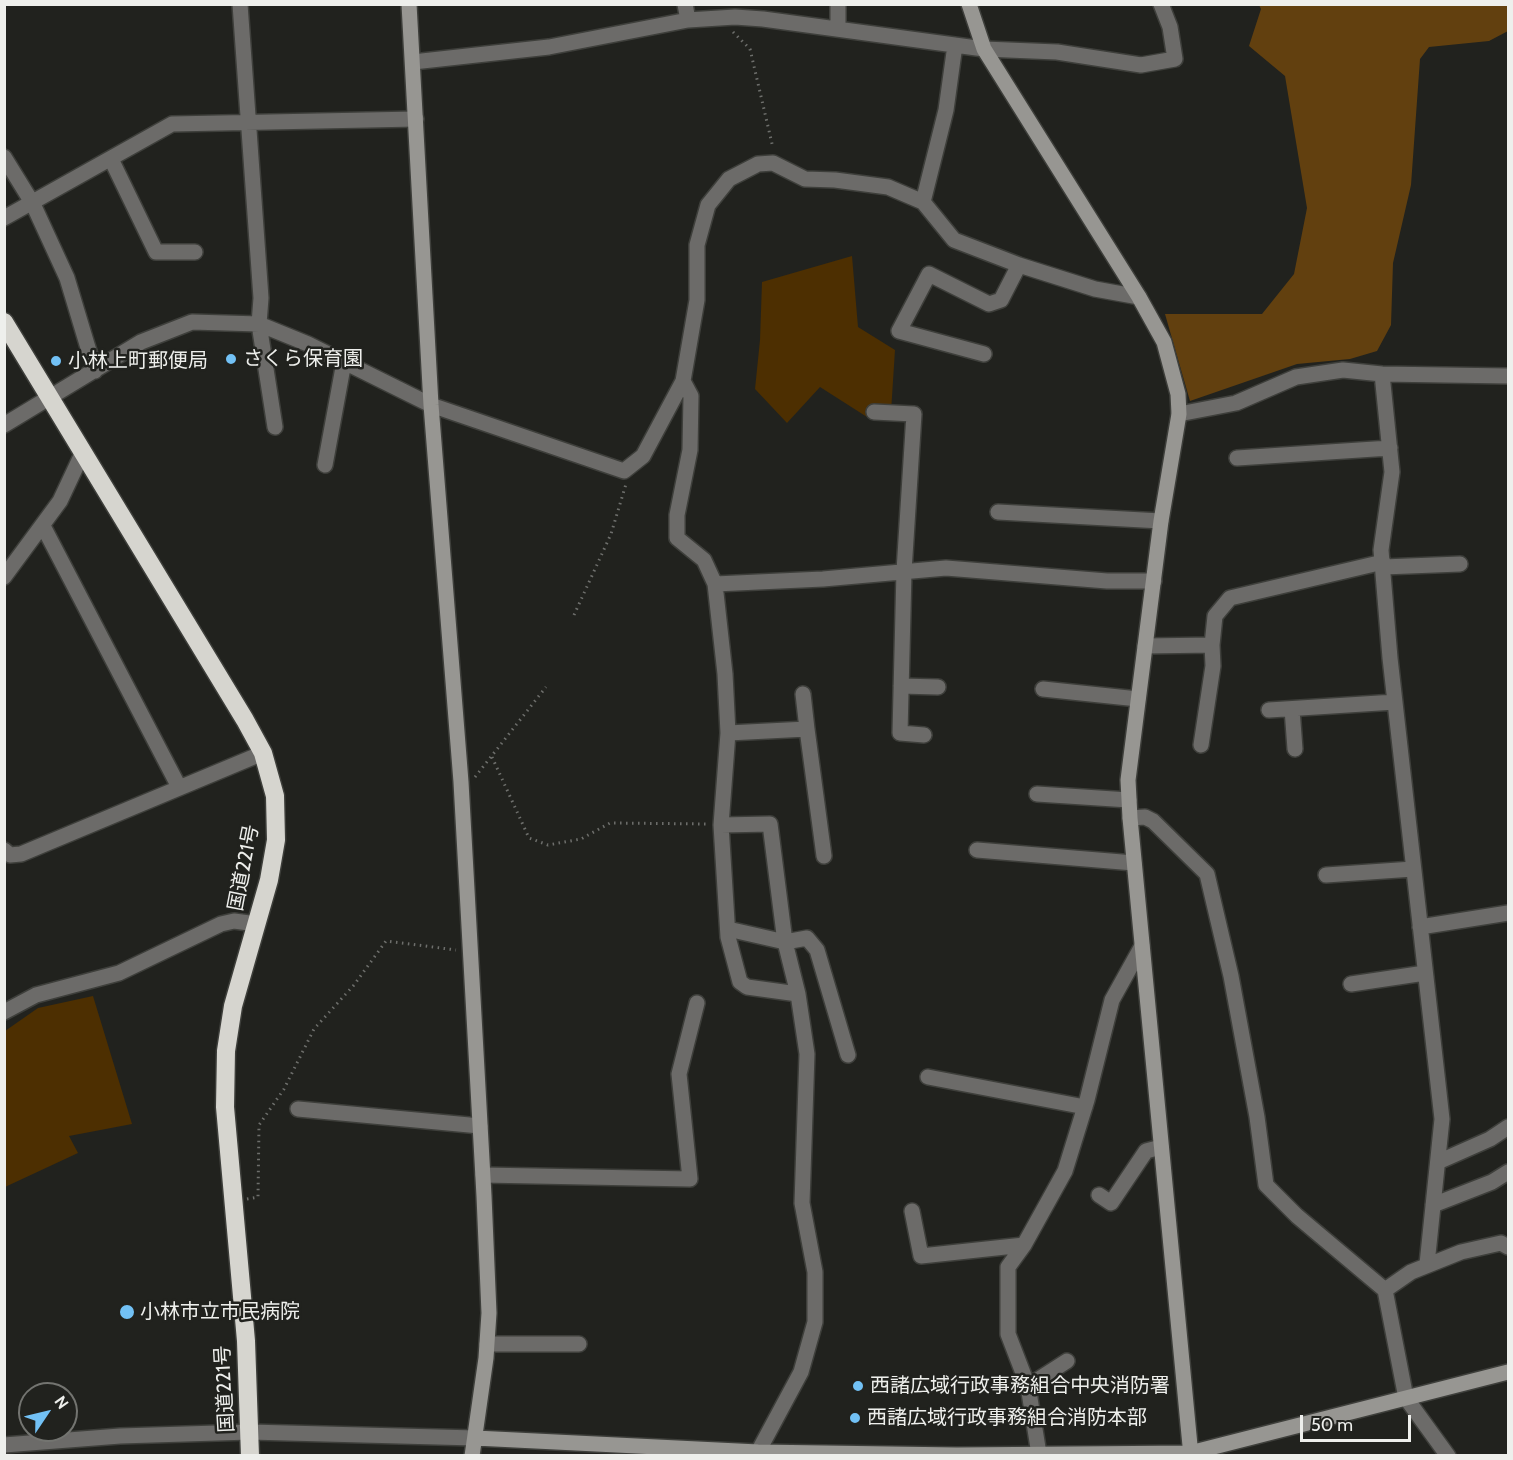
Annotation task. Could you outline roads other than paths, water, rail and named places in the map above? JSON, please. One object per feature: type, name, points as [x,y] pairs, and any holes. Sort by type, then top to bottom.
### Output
[{"type":"highway","name":"国道221号","points":[[4,322],[263,753],[275,796],[276,840],[269,880],[233,1006],[226,1051],[225,1107],[246,1341],[250,1455]]},
{"type":"street","points":[[240,4],[261,298],[259,324],[275,427]]},
{"type":"street","points":[[409,4],[431,405],[461,793],[489,1312],[472,1455]]},
{"type":"street","points":[[685,4],[688,20]]},
{"type":"street","points":[[838,4],[838,29]]},
{"type":"street","points":[[969,4],[984,49],[1139,297],[1164,342],[1178,394],[1179,414],[1161,521],[1128,780],[1191,1454]]},
{"type":"street","points":[[413,62],[549,47],[688,20],[719,18],[763,19],[984,49],[1057,52],[1141,65],[1176,59],[1170,27],[1161,4]]},
{"type":"street","points":[[923,202],[946,110],[955,45]]},
{"type":"street","points":[[4,218],[33,204],[172,124],[416,120]]},
{"type":"street","points":[[4,157],[33,204],[67,279],[95,371]]},
{"type":"street","points":[[111,159],[156,252],[195,252]]},
{"type":"street","points":[[4,425],[141,342],[192,322],[259,324],[344,362],[431,405],[624,471],[643,456],[654,440],[683,381],[697,300],[697,245],[708,206],[729,179],[758,164],[778,165],[805,179],[835,180],[888,187],[923,202],[954,240],[1019,265],[1095,288],[1139,297]]},
{"type":"street","points":[[984,354],[899,331],[929,274],[989,304],[1001,300],[1019,265]]},
{"type":"street","points":[[325,465],[344,362]]},
{"type":"street","points":[[1179,414],[1236,404],[1296,377],[1343,370],[1382,374],[1509,376]]},
{"type":"street","points":[[1382,374],[1392,472],[1382,550],[1383,565],[1395,702],[1442,1119],[1427,1264]]},
{"type":"street","points":[[683,381],[691,396],[690,450],[677,515],[677,538],[704,560],[716,584],[728,733],[721,825],[728,929],[736,976],[747,987],[798,994]]},
{"type":"street","points":[[874,412],[914,414],[904,571],[900,733],[924,735]]},
{"type":"street","points":[[1237,458],[1390,448]]},
{"type":"street","points":[[4,577],[60,501],[83,452]]},
{"type":"street","points":[[998,512],[1161,521]]},
{"type":"street","points":[[43,526],[179,787]]},
{"type":"street","points":[[1201,745],[1213,666],[1212,645],[1215,616],[1230,598],[1383,565],[1460,564]]},
{"type":"street","points":[[716,584],[823,579],[946,568],[1107,581],[1154,581]]},
{"type":"street","points":[[1145,646],[1212,645]]},
{"type":"street","points":[[901,686],[938,687]]},
{"type":"street","points":[[1043,689],[1138,699]]},
{"type":"street","points":[[803,694],[825,856]]},
{"type":"street","points":[[1269,710],[1395,702]]},
{"type":"street","points":[[1292,709],[1295,748]]},
{"type":"street","points":[[728,733],[807,729]]},
{"type":"street","points":[[4,850],[10,855],[21,854],[263,753]]},
{"type":"street","points":[[1037,794],[1129,800]]},
{"type":"street","points":[[1130,818],[1145,817],[1153,820],[1207,874],[1231,976],[1257,1117],[1266,1185],[1297,1216],[1385,1290],[1406,1398],[1448,1455]]},
{"type":"street","points":[[721,825],[770,824],[785,942],[798,994],[807,1054],[802,1203],[815,1272],[815,1322],[801,1372],[768,1453]]},
{"type":"street","points":[[977,850],[1134,863]]},
{"type":"street","points":[[1326,876],[1413,869]]},
{"type":"street","points":[[1420,927],[1509,913]]},
{"type":"street","points":[[4,1012],[36,995],[119,973],[220,924],[234,921],[257,924]]},
{"type":"street","points":[[728,929],[785,942],[807,938],[817,950],[848,1055]]},
{"type":"street","points":[[1039,1454],[1028,1386],[1008,1334],[1008,1267],[1024,1245],[1065,1171],[1085,1107],[1112,1000],[1142,946]]},
{"type":"street","points":[[1351,984],[1425,974]]},
{"type":"street","points":[[483,1175],[690,1179],[679,1074],[697,1003]]},
{"type":"street","points":[[928,1077],[1085,1107]]},
{"type":"street","points":[[298,1109],[480,1126]]},
{"type":"street","points":[[1438,1162],[1490,1139],[1509,1127]]},
{"type":"street","points":[[1099,1195],[1111,1203],[1146,1151],[1161,1147]]},
{"type":"street","points":[[1433,1205],[1492,1182],[1509,1172]]},
{"type":"street","points":[[912,1211],[921,1256],[1024,1245]]},
{"type":"street","points":[[1385,1290],[1427,1264],[1461,1252],[1506,1242]]},
{"type":"street","points":[[487,1344],[579,1344]]},
{"type":"street","points":[[1028,1386],[1067,1361]]},
{"type":"street","points":[[4,1445],[120,1436],[250,1432],[475,1438],[768,1453],[1191,1454],[1509,1372]]},
{"type":"place","name":"さくら保育園","points":[[231,359]]},
{"type":"place","name":"小林上町郵便局","points":[[56,361]]},
{"type":"place","name":"小林市立市民病院","points":[[127,1312]]},
{"type":"place","name":"西諸広域行政事務組合中央消防署","points":[[858,1386]]},
{"type":"place","name":"西諸広域行政事務組合消防本部","points":[[855,1418]]}]
